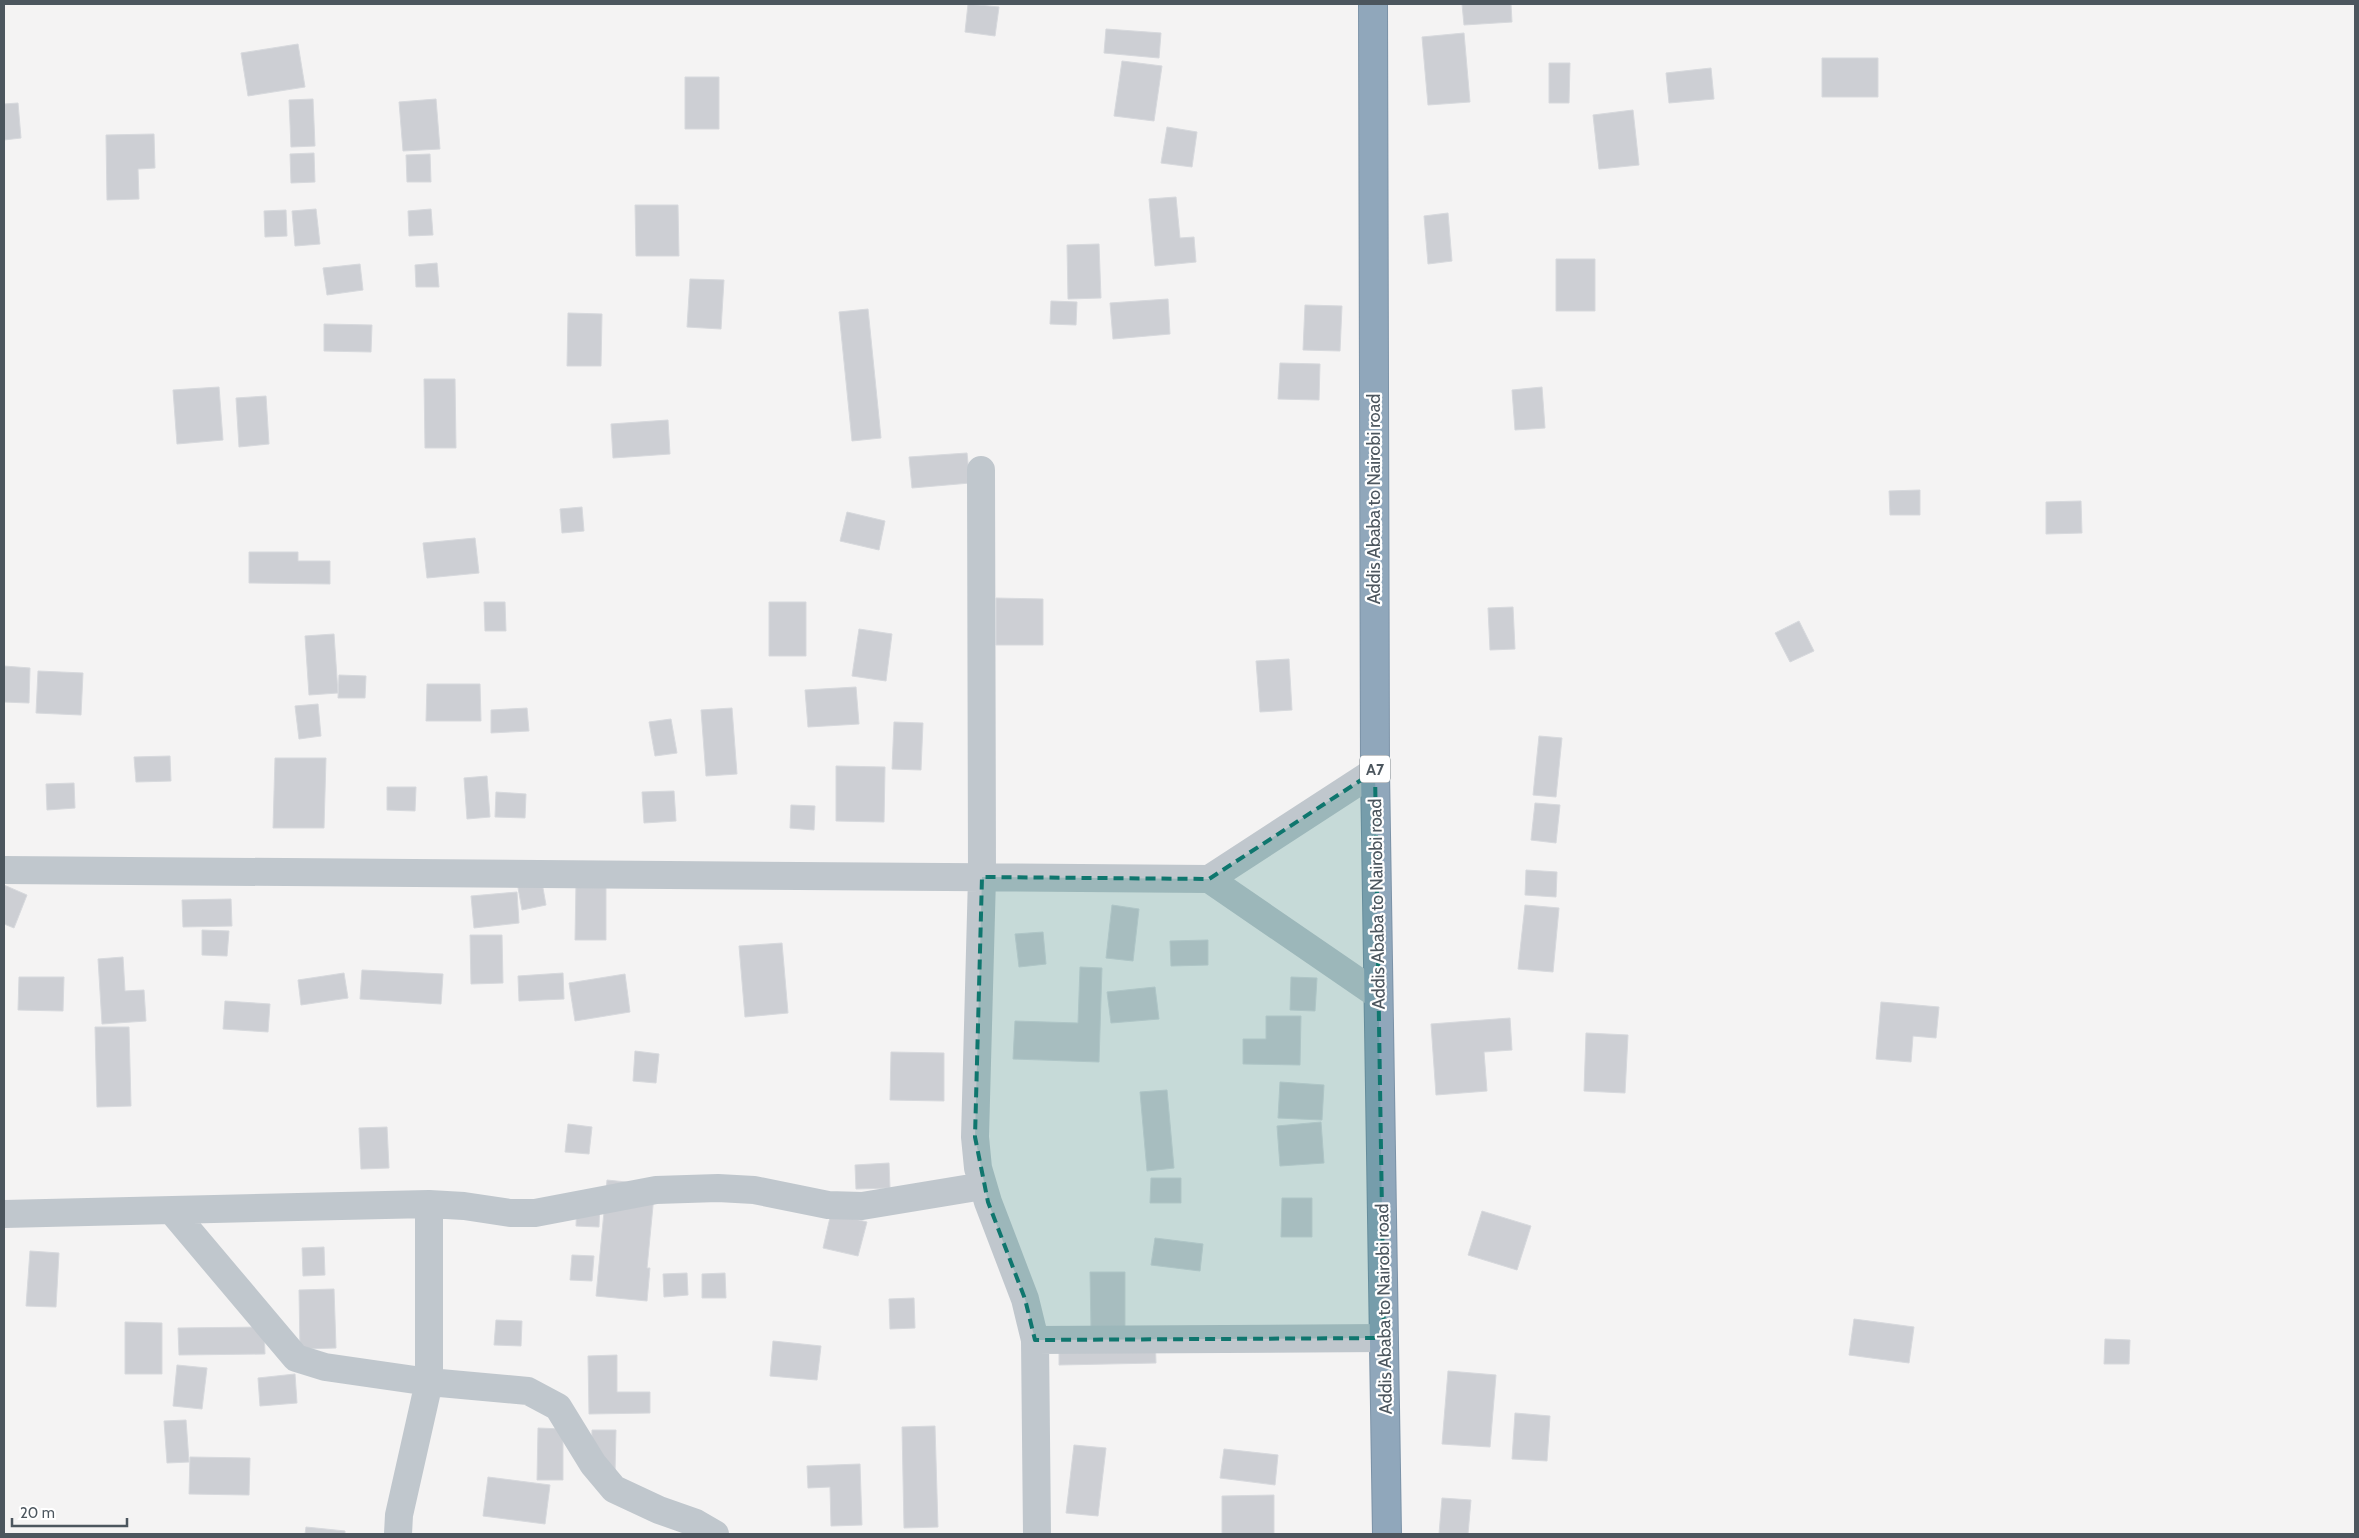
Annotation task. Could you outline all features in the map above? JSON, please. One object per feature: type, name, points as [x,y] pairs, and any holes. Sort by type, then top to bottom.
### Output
[{"type":"highway","name":"Addis Ababa to Nairobi road","points":[[1373,4],[1375,771],[1387,1534]]},
{"type":"street","points":[[981,470],[982,877],[974,1136],[983,1186],[1025,1299],[1035,1340],[1037,1534]]},
{"type":"street","points":[[4,870],[1208,879],[1375,771]]},
{"type":"street","points":[[1208,879],[1378,995]]},
{"type":"street","points":[[4,1214],[429,1204],[464,1206],[510,1213],[535,1213],[656,1190],[718,1188],[754,1190],[828,1205],[862,1206],[983,1186]]},
{"type":"street","points":[[398,1534],[399,1515],[430,1382],[429,1204]]},
{"type":"street","points":[[172,1211],[296,1358],[325,1368],[430,1382],[528,1390],[558,1407],[593,1464],[614,1490],[659,1510],[696,1523],[715,1534]]},
{"type":"street","points":[[1035,1340],[1384,1338]]},
{"type":"highlighted area","points":[[1375,771],[1384,1338],[1035,1340],[1025,1299],[988,1202],[975,1137],[982,877],[1209,879]]},
{"type":"building","points":[[968,4],[999,7],[995,36],[965,32]]},
{"type":"building","points":[[1462,4],[1511,4],[1512,22],[1464,25]]},
{"type":"building","points":[[1106,29],[1161,33],[1159,58],[1104,53]]},
{"type":"building","points":[[1464,33],[1470,102],[1428,105],[1422,37]]},
{"type":"building","points":[[298,44],[305,87],[248,96],[241,53]]},
{"type":"building","points":[[1822,58],[1878,58],[1878,97],[1822,97]]},
{"type":"building","points":[[1122,61],[1162,66],[1154,121],[1114,116]]},
{"type":"building","points":[[1549,63],[1570,63],[1569,103],[1549,103]]},
{"type":"building","points":[[1711,68],[1714,99],[1669,103],[1666,73]]},
{"type":"building","points":[[685,77],[719,77],[719,129],[685,129]]},
{"type":"building","points":[[313,99],[315,146],[291,147],[289,100]]},
{"type":"building","points":[[436,99],[440,149],[403,151],[399,102]]},
{"type":"building","points":[[18,103],[21,138],[4,140],[4,104]]},
{"type":"building","points":[[1633,110],[1639,165],[1599,169],[1593,115]]},
{"type":"building","points":[[1167,127],[1197,132],[1192,167],[1161,163]]},
{"type":"building","points":[[154,134],[155,168],[138,169],[139,199],[107,200],[106,135]]},
{"type":"building","points":[[314,153],[315,182],[291,183],[290,154]]},
{"type":"building","points":[[430,154],[431,182],[407,182],[406,155]]},
{"type":"building","points":[[1176,197],[1180,238],[1194,237],[1196,262],[1155,266],[1149,199]]},
{"type":"building","points":[[635,205],[678,205],[679,256],[636,256]]},
{"type":"building","points":[[316,209],[320,244],[295,246],[292,211]]},
{"type":"building","points":[[431,209],[433,235],[409,236],[408,211]]},
{"type":"building","points":[[286,210],[287,236],[265,237],[264,211]]},
{"type":"building","points":[[1448,213],[1452,261],[1428,264],[1424,216]]},
{"type":"building","points":[[1099,244],[1101,298],[1068,299],[1067,245]]},
{"type":"building","points":[[1556,259],[1595,259],[1595,311],[1556,311]]},
{"type":"building","points":[[437,263],[439,287],[416,287],[415,265]]},
{"type":"building","points":[[360,264],[363,290],[327,295],[323,268]]},
{"type":"building","points":[[690,279],[724,280],[721,329],[687,327]]},
{"type":"building","points":[[1168,299],[1170,334],[1113,339],[1110,303]]},
{"type":"building","points":[[1051,301],[1077,302],[1076,325],[1050,324]]},
{"type":"building","points":[[1305,305],[1342,306],[1340,351],[1303,350]]},
{"type":"building","points":[[868,309],[881,438],[852,441],[839,312]]},
{"type":"building","points":[[568,313],[602,314],[601,366],[567,366]]},
{"type":"building","points":[[324,324],[372,325],[371,352],[324,351]]},
{"type":"building","points":[[1280,363],[1320,364],[1319,400],[1278,399]]},
{"type":"building","points":[[424,379],[455,379],[456,448],[425,448]]},
{"type":"building","points":[[219,387],[223,440],[177,444],[173,390]]},
{"type":"building","points":[[1542,387],[1545,428],[1515,430],[1512,390]]},
{"type":"building","points":[[266,396],[269,444],[239,447],[236,398]]},
{"type":"building","points":[[668,420],[670,454],[613,458],[611,424]]},
{"type":"building","points":[[967,453],[970,483],[912,488],[909,457]]},
{"type":"building","points":[[1920,490],[1920,515],[1890,515],[1889,491]]},
{"type":"building","points":[[2081,501],[2082,533],[2046,534],[2046,502]]},
{"type":"building","points":[[582,507],[584,531],[562,533],[560,509]]},
{"type":"building","points":[[847,512],[885,521],[879,550],[840,541]]},
{"type":"building","points":[[475,538],[479,573],[427,578],[423,543]]},
{"type":"building","points":[[249,552],[298,552],[298,561],[330,561],[330,584],[249,583]]},
{"type":"building","points":[[996,598],[1043,599],[1043,645],[996,645]]},
{"type":"building","points":[[484,602],[505,602],[506,631],[485,631]]},
{"type":"building","points":[[769,602],[806,602],[806,656],[769,656]]},
{"type":"building","points":[[1513,607],[1515,649],[1490,650],[1488,608]]},
{"type":"building","points":[[1799,621],[1814,651],[1790,662],[1775,633]]},
{"type":"building","points":[[859,629],[892,634],[886,681],[852,676]]},
{"type":"building","points":[[334,634],[338,693],[309,695],[305,636]]},
{"type":"building","points":[[1289,659],[1292,710],[1260,712],[1256,661]]},
{"type":"building","points":[[4,666],[30,668],[29,703],[4,702]]},
{"type":"building","points":[[38,671],[83,673],[81,715],[36,713]]},
{"type":"building","points":[[339,675],[366,676],[365,698],[338,698]]},
{"type":"building","points":[[427,684],[480,684],[481,721],[426,721]]},
{"type":"building","points":[[856,687],[859,724],[808,727],[805,690]]},
{"type":"building","points":[[318,704],[321,736],[299,739],[295,706]]},
{"type":"building","points":[[527,708],[529,731],[491,733],[491,710]]},
{"type":"building","points":[[732,708],[737,774],[706,776],[701,710]]},
{"type":"building","points":[[671,719],[677,753],[655,756],[649,722]]},
{"type":"building","points":[[894,722],[923,723],[921,770],[892,769]]},
{"type":"building","points":[[1539,736],[1562,738],[1556,797],[1533,795]]},
{"type":"building","points":[[170,756],[171,781],[136,782],[134,757]]},
{"type":"building","points":[[275,758],[326,758],[324,828],[273,828]]},
{"type":"building","points":[[836,766],[885,767],[884,822],[836,821]]},
{"type":"building","points":[[487,776],[490,817],[467,819],[464,778]]},
{"type":"building","points":[[74,783],[75,808],[47,810],[46,784]]},
{"type":"building","points":[[387,787],[416,787],[415,811],[387,810]]},
{"type":"building","points":[[674,791],[676,821],[644,823],[642,792]]},
{"type":"building","points":[[496,792],[526,794],[525,818],[495,817]]},
{"type":"building","points":[[1535,803],[1560,805],[1556,843],[1531,840]]},
{"type":"building","points":[[791,805],[815,806],[814,830],[790,828]]},
{"type":"building","points":[[1526,870],[1557,872],[1556,897],[1525,895]]},
{"type":"building","points":[[541,877],[546,905],[522,910],[517,882]]},
{"type":"building","points":[[576,883],[606,883],[606,940],[575,940]]},
{"type":"building","points":[[4,885],[27,895],[14,928],[4,924]]},
{"type":"building","points":[[517,892],[519,923],[474,928],[471,896]]},
{"type":"building","points":[[231,899],[232,926],[183,927],[182,900]]},
{"type":"building","points":[[1112,905],[1139,909],[1133,961],[1106,958]]},
{"type":"building","points":[[1525,905],[1559,908],[1553,972],[1518,969]]},
{"type":"building","points":[[202,930],[229,931],[227,956],[202,955]]},
{"type":"building","points":[[1043,932],[1046,964],[1019,967],[1015,934]]},
{"type":"building","points":[[470,935],[502,935],[503,983],[471,984]]},
{"type":"building","points":[[1208,940],[1208,965],[1171,966],[1170,941]]},
{"type":"building","points":[[782,943],[788,1013],[745,1017],[739,946]]},
{"type":"building","points":[[123,957],[125,991],[144,990],[146,1021],[102,1024],[98,959]]},
{"type":"building","points":[[1080,967],[1102,968],[1099,1062],[1013,1059],[1015,1021],[1078,1023]]},
{"type":"building","points":[[362,970],[443,974],[441,1004],[360,999]]},
{"type":"building","points":[[344,973],[348,998],[301,1005],[298,980]]},
{"type":"building","points":[[563,973],[564,999],[519,1001],[518,976]]},
{"type":"building","points":[[625,974],[630,1012],[575,1021],[569,983]]},
{"type":"building","points":[[19,977],[64,977],[63,1011],[18,1010]]},
{"type":"building","points":[[1291,977],[1317,978],[1315,1011],[1290,1010]]},
{"type":"building","points":[[1155,987],[1159,1019],[1111,1023],[1107,992]]},
{"type":"building","points":[[225,1001],[270,1004],[268,1032],[223,1029]]},
{"type":"building","points":[[1881,1002],[1939,1007],[1936,1038],[1913,1036],[1911,1062],[1876,1059]]},
{"type":"building","points":[[1266,1016],[1301,1016],[1300,1065],[1243,1064],[1243,1039],[1266,1039]]},
{"type":"building","points":[[1510,1018],[1512,1050],[1484,1052],[1487,1091],[1436,1095],[1431,1024]]},
{"type":"building","points":[[95,1027],[129,1027],[131,1106],[97,1107]]},
{"type":"building","points":[[1586,1033],[1628,1035],[1625,1093],[1584,1091]]},
{"type":"building","points":[[635,1051],[659,1054],[656,1083],[633,1081]]},
{"type":"building","points":[[891,1052],[944,1053],[944,1101],[890,1100]]},
{"type":"building","points":[[1280,1082],[1324,1085],[1322,1120],[1278,1118]]},
{"type":"building","points":[[1167,1090],[1174,1168],[1147,1171],[1140,1092]]},
{"type":"building","points":[[1321,1122],[1324,1163],[1280,1166],[1277,1126]]},
{"type":"building","points":[[568,1124],[592,1127],[589,1154],[565,1152]]},
{"type":"building","points":[[387,1127],[389,1168],[361,1169],[359,1128]]},
{"type":"building","points":[[889,1163],[890,1188],[856,1189],[855,1165]]},
{"type":"building","points":[[1151,1178],[1181,1178],[1181,1203],[1150,1203]]},
{"type":"building","points":[[607,1180],[655,1185],[647,1268],[650,1268],[647,1301],[596,1296]]},
{"type":"building","points":[[1282,1198],[1312,1198],[1312,1237],[1281,1237]]},
{"type":"building","points":[[577,1201],[600,1202],[599,1227],[576,1226]]},
{"type":"building","points":[[1482,1211],[1531,1226],[1517,1270],[1468,1255]]},
{"type":"building","points":[[831,1213],[867,1222],[858,1256],[823,1248]]},
{"type":"building","points":[[1155,1238],[1203,1244],[1200,1271],[1151,1265]]},
{"type":"building","points":[[324,1247],[325,1275],[303,1276],[302,1248]]},
{"type":"building","points":[[30,1251],[59,1253],[56,1307],[26,1306]]},
{"type":"building","points":[[572,1255],[594,1256],[592,1281],[570,1280]]},
{"type":"building","points":[[1090,1272],[1125,1272],[1125,1333],[1155,1333],[1156,1363],[1059,1365],[1059,1328],[1091,1328]]},
{"type":"building","points":[[687,1273],[688,1295],[664,1297],[663,1274]]},
{"type":"building","points":[[725,1273],[726,1298],[702,1298],[702,1274]]},
{"type":"building","points":[[334,1289],[336,1348],[300,1349],[299,1290]]},
{"type":"building","points":[[914,1298],[915,1328],[890,1329],[889,1299]]},
{"type":"building","points":[[1854,1319],[1914,1327],[1909,1363],[1849,1355]]},
{"type":"building","points":[[496,1320],[522,1321],[521,1346],[494,1345]]},
{"type":"building","points":[[125,1322],[162,1323],[162,1374],[125,1374]]},
{"type":"building","points":[[264,1327],[265,1354],[179,1355],[178,1328]]},
{"type":"building","points":[[2105,1339],[2130,1340],[2129,1364],[2104,1364]]},
{"type":"building","points":[[773,1341],[821,1346],[817,1380],[770,1376]]},
{"type":"building","points":[[617,1355],[617,1392],[650,1392],[650,1413],[589,1414],[588,1356]]},
{"type":"building","points":[[177,1365],[207,1368],[202,1409],[173,1406]]},
{"type":"building","points":[[1448,1371],[1496,1375],[1490,1447],[1442,1444]]},
{"type":"building","points":[[295,1374],[297,1403],[260,1406],[258,1378]]},
{"type":"building","points":[[1515,1413],[1550,1416],[1547,1461],[1512,1459]]},
{"type":"building","points":[[186,1420],[189,1462],[167,1463],[164,1421]]},
{"type":"building","points":[[935,1426],[938,1527],[904,1528],[902,1427]]},
{"type":"building","points":[[538,1428],[563,1429],[563,1480],[537,1480]]},
{"type":"building","points":[[592,1430],[616,1430],[615,1473],[591,1473]]},
{"type":"building","points":[[1074,1445],[1106,1448],[1098,1516],[1066,1513]]},
{"type":"building","points":[[1224,1449],[1278,1455],[1275,1485],[1220,1478]]},
{"type":"building","points":[[190,1457],[250,1458],[249,1495],[189,1494]]},
{"type":"building","points":[[860,1464],[862,1525],[831,1526],[830,1487],[808,1488],[807,1466]]},
{"type":"building","points":[[488,1477],[550,1485],[545,1524],[483,1516]]},
{"type":"building","points":[[1274,1495],[1274,1534],[1222,1534],[1222,1496]]},
{"type":"building","points":[[1442,1498],[1471,1500],[1468,1534],[1439,1534]]},
{"type":"building","points":[[306,1527],[345,1531],[345,1534],[305,1534]]}]
